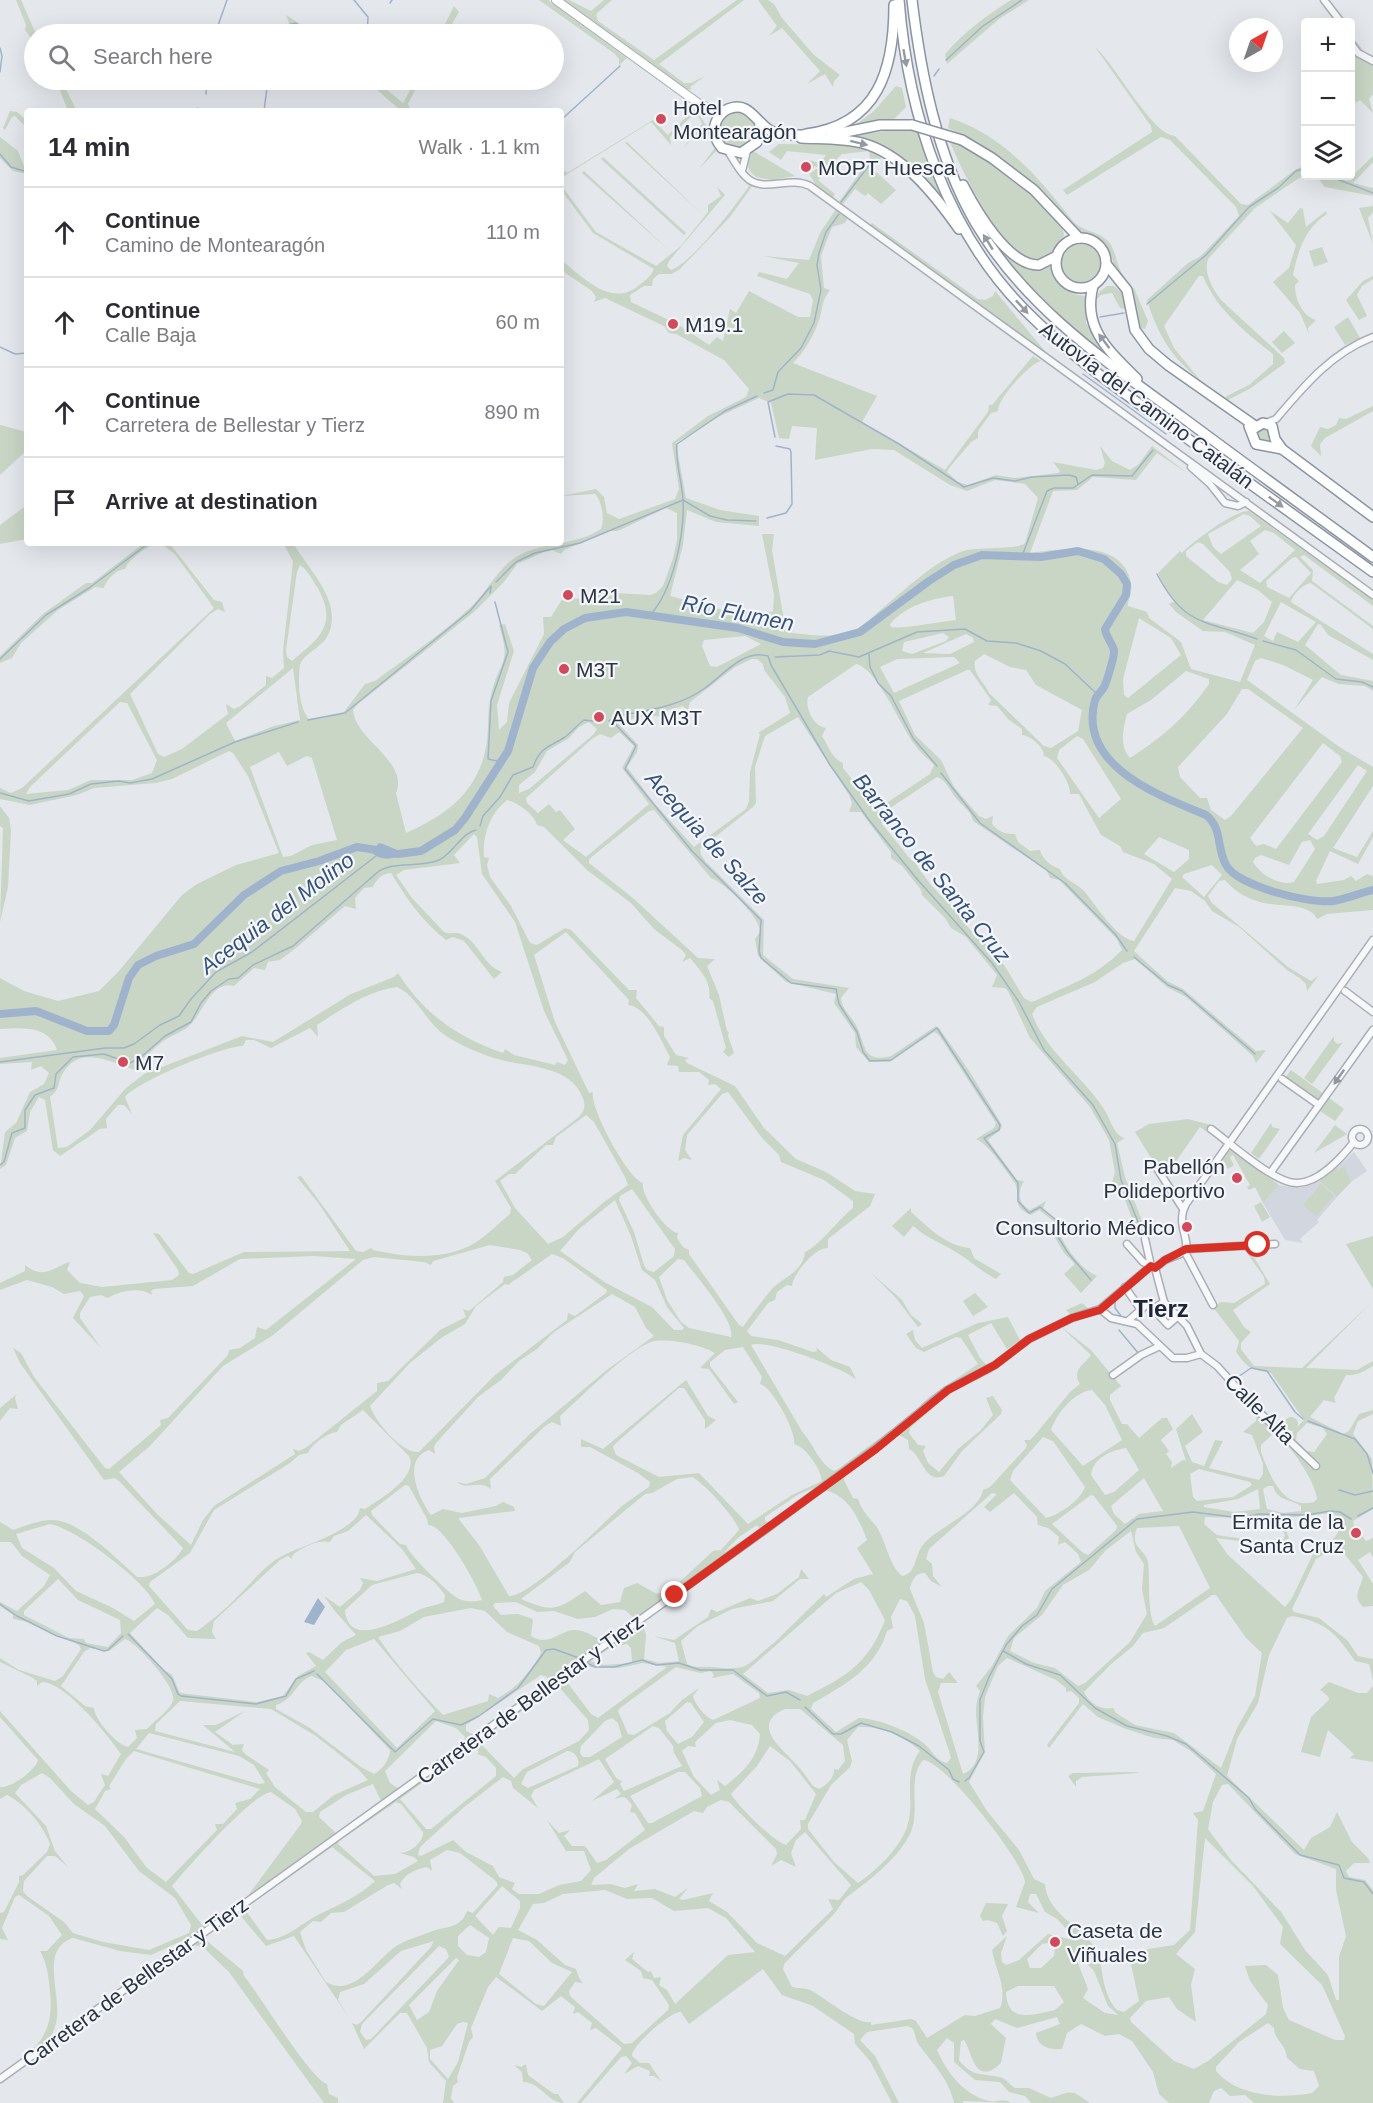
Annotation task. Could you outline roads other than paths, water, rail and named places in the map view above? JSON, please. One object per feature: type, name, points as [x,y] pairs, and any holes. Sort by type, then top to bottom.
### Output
[{"type":"highway","points":[[800,137],[836,128],[854,118],[871,102],[887,67],[894,0]]},
{"type":"highway","name":"Autovía del Camino Catalán","points":[[899,0],[910,86],[934,165],[969,236],[1008,292],[1071,353],[1373,572]]},
{"type":"highway","name":"Autovía del Camino Catalán","points":[[912,0],[936,126],[952,172],[974,220],[1022,288],[1067,330],[1373,557]]},
{"type":"highway","points":[[771,134],[754,115],[744,109],[727,110],[716,121],[714,131],[718,143],[728,151],[747,151],[771,134],[863,144],[893,159],[937,200],[1008,292]]},
{"type":"highway","points":[[757,142],[760,124]]},
{"type":"highway","points":[[800,137],[825,136],[872,126],[912,125],[943,132],[962,140],[992,158],[1034,190],[1079,238],[1099,245],[1104,251],[1107,265],[1129,294],[1135,330],[1149,349],[1253,428],[1256,444],[1262,447],[1273,442]]},
{"type":"highway","points":[[936,126],[967,193],[1011,253],[1034,266],[1048,263],[1068,242],[1079,238]]},
{"type":"highway","points":[[1068,228],[1068,242]]},
{"type":"highway","points":[[1057,256],[1057,272],[1066,284],[1079,288],[1096,283],[1120,283]]},
{"type":"highway","points":[[1107,265],[1096,283],[1089,308],[1090,318],[1116,356],[1138,380],[1243,462]]},
{"type":"highway","points":[[1253,428],[1272,423],[1273,442],[1373,517]]},
{"type":"main road","points":[[556,0],[698,103],[708,112],[714,131]]},
{"type":"main road","points":[[698,103],[710,109],[727,110]]},
{"type":"street","points":[[1324,0],[1338,18]]},
{"type":"street","points":[[1355,49],[1373,61]]},
{"type":"street","points":[[728,151],[743,174],[754,183],[763,185],[792,180],[810,186],[1373,595]]},
{"type":"street","points":[[743,174],[741,167],[747,151]]},
{"type":"street","points":[[1272,423],[1307,384],[1342,352],[1373,337]]},
{"type":"street","points":[[1178,454],[1206,479],[1225,503],[1233,506],[1246,502]]},
{"type":"street","points":[[1213,1305],[1185,1250],[1181,1226],[1183,1209],[1373,940]]},
{"type":"street","points":[[1345,991],[1373,1012]]},
{"type":"street","points":[[1271,1172],[1373,1030]]},
{"type":"street","points":[[1282,1079],[1319,1105]]},
{"type":"street","points":[[1211,1129],[1286,1181],[1306,1182],[1324,1171],[1354,1142]]},
{"type":"street","points":[[1354,1142],[1353,1133],[1360,1129],[1366,1133],[1366,1141]]},
{"type":"street","points":[[1354,1142],[1360,1145],[1366,1141]]},
{"type":"street","points":[[1366,1141],[1373,1146]]},
{"type":"street","points":[[1158,1170],[1183,1209]]},
{"type":"street","points":[[1145,1239],[1164,1302],[1153,1309]]},
{"type":"street","points":[[1127,1244],[1153,1267]]},
{"type":"street","points":[[1185,1250],[1275,1245]]},
{"type":"street","name":"Carretera de Bellestar y Tierz","points":[[0,2079],[746,1544],[876,1449],[948,1390],[995,1365],[1029,1339],[1072,1318],[1100,1310],[1125,1287],[1153,1267],[1185,1250]]},
{"type":"street","points":[[1125,1287],[1141,1310]]},
{"type":"street","name":"Calle Alta","points":[[1164,1302],[1190,1331],[1201,1354],[1217,1366],[1254,1406],[1316,1466]]},
{"type":"street","points":[[1129,1320],[1146,1305],[1168,1325],[1178,1318]]},
{"type":"street","points":[[1100,1310],[1111,1318],[1129,1320],[1173,1358],[1187,1358],[1201,1354]]},
{"type":"street","points":[[1113,1375],[1141,1355],[1160,1346]]},
{"type":"water","points":[[379,843],[407,854],[389,859],[380,858],[371,852]]},
{"type":"water","points":[[318,1598],[325,1607],[314,1625],[304,1622]]},
{"type":"waterway","points":[[219,24],[227,0]]},
{"type":"waterway","points":[[354,0],[368,17]]},
{"type":"waterway","points":[[946,60],[983,26],[1022,0]]},
{"type":"waterway","points":[[368,18],[368,24]]},
{"type":"waterway","points":[[291,24],[297,24]]},
{"type":"waterway","points":[[0,48],[2,56],[0,72]]},
{"type":"waterway","points":[[564,117],[620,66]]},
{"type":"waterway","points":[[934,76],[939,69]]},
{"type":"waterway","points":[[206,90],[206,94]]},
{"type":"waterway","points":[[264,108],[267,90]]},
{"type":"waterway","points":[[0,154],[11,167],[24,171]]},
{"type":"waterway","points":[[841,202],[874,159]]},
{"type":"waterway","points":[[1147,304],[1206,255],[1249,207],[1301,170]]},
{"type":"waterway","points":[[1339,180],[1373,193]]},
{"type":"waterway","points":[[764,393],[773,390],[778,372],[801,348],[814,323],[821,290],[817,265],[819,253],[826,232],[839,214]]},
{"type":"waterway","points":[[1100,317],[1124,313]]},
{"type":"waterway","points":[[0,347],[15,354],[24,353]]},
{"type":"waterway","points":[[1083,374],[1166,434]]},
{"type":"waterway","points":[[775,437],[768,402],[788,394],[814,395],[899,444],[964,487],[993,478],[1015,481],[1032,477],[1069,475],[1076,477],[1078,484]]},
{"type":"waterway","points":[[650,615],[665,592],[680,545],[683,500],[677,444],[725,411],[757,396]]},
{"type":"waterway","points":[[767,518],[786,513],[792,504],[791,452],[790,449],[776,446]]},
{"type":"waterway","points":[[1022,556],[1047,491],[1054,488],[1073,488],[1092,475],[1132,476],[1153,450]]},
{"type":"waterway","points":[[496,582],[516,562],[535,553],[580,543],[683,500],[710,516],[727,520],[756,521]]},
{"type":"waterway","points":[[0,659],[46,615],[89,588],[145,546]]},
{"type":"waterway","name":"Río Flumen","points":[[398,854],[421,851],[455,830],[465,818],[508,751],[533,668],[550,642],[564,629],[585,618],[626,612],[738,628],[783,642],[815,644],[860,632],[954,565],[982,555],[1041,557],[1078,551],[1104,559],[1121,574],[1127,584],[1126,595],[1105,629],[1114,653],[1105,685],[1095,700],[1093,723],[1098,743],[1110,760],[1126,775],[1146,788],[1206,815],[1215,826],[1226,865],[1244,880],[1275,892],[1308,900],[1333,901],[1373,890]]},
{"type":"waterway","points":[[1157,574],[1167,592],[1187,613],[1198,620],[1257,639]]},
{"type":"waterway","points":[[308,720],[345,713],[470,611],[491,586]]},
{"type":"waterway","points":[[490,593],[491,587]]},
{"type":"waterway","points":[[495,602],[508,652],[491,701],[488,759],[497,761],[508,751]]},
{"type":"waterway","points":[[775,657],[820,655],[829,651],[859,657],[917,632],[965,629],[987,641],[1016,643],[1041,651],[1065,664],[1097,694]]},
{"type":"waterway","points":[[1263,641],[1296,650],[1336,679],[1362,682],[1373,687]]},
{"type":"waterway","points":[[869,654],[870,667],[878,683],[891,696],[913,738],[937,766]]},
{"type":"waterway","name":"Barranco de Santa Cruz","points":[[609,721],[618,716],[685,700],[742,660],[750,656],[768,656],[771,665],[830,765],[869,820],[917,879],[992,963],[1019,1002],[1044,1050],[1093,1105],[1115,1144],[1121,1180],[1144,1237]]},
{"type":"waterway","name":"Acequia de Salze","points":[[617,717],[616,725],[636,746],[625,769],[692,851],[761,920],[759,951],[761,958],[791,983],[836,989],[839,1004],[857,1032],[863,1052],[870,1061],[891,1060],[937,1028],[1000,1125],[999,1130],[984,1138],[1018,1183],[1018,1201],[1029,1213],[1040,1207],[1060,1223],[1057,1235],[1068,1253],[1091,1280]]},
{"type":"waterway","points":[[480,826],[483,816],[500,797],[513,775],[533,767],[542,751],[565,737],[584,720],[602,722]]},
{"type":"waterway","points":[[0,793],[29,801],[69,794],[91,784],[119,781],[130,783],[152,779],[235,742],[298,722]]},
{"type":"waterway","points":[[941,773],[980,823],[1065,883],[1115,934],[1127,951]]},
{"type":"waterway","points":[[0,1165],[4,1162],[12,1133],[25,1128],[25,1110],[35,1095],[54,1088],[56,1074],[73,1057],[104,1054],[130,1063],[140,1058],[165,1036],[191,1022],[201,1003],[211,991],[229,979],[238,978],[253,965],[293,946],[379,871],[393,866],[424,864],[439,860],[466,835],[476,830]]},
{"type":"waterway","name":"Río Flumen","points":[[0,1014],[36,1011],[87,1031],[109,1031],[114,1025],[129,978],[138,965],[156,956],[194,944],[244,895],[281,871],[319,861],[357,847],[383,851]]},
{"type":"waterway","name":"Acequia del Molino","points":[[0,1062],[105,1048],[124,1048],[134,1044],[160,1025],[179,1016],[216,972],[252,952],[376,856]]},
{"type":"waterway","points":[[1134,957],[1168,985],[1182,991],[1255,1054]]},
{"type":"waterway","name":"Barranco de Santa Cruz","points":[[1115,1302],[1115,1308],[1121,1316]]},
{"type":"waterway","points":[[1119,1330],[1139,1354]]},
{"type":"waterway","points":[[1233,1375],[1238,1377],[1251,1368],[1267,1371],[1295,1412],[1303,1419]]},
{"type":"waterway","points":[[1308,1421],[1355,1439],[1367,1454],[1373,1473]]},
{"type":"waterway","name":"Barranco de Santa Cruz","points":[[1339,1490],[1355,1495],[1373,1491]]},
{"type":"waterway","points":[[1358,1516],[1373,1508]]},
{"type":"waterway","points":[[965,1781],[984,1752],[980,1741],[980,1700],[1006,1645],[1022,1626],[1037,1615],[1052,1589],[1137,1519],[1193,1512],[1241,1518],[1259,1514],[1307,1515],[1330,1511],[1340,1512],[1351,1519]]},
{"type":"waterway","points":[[0,1604],[17,1616],[57,1636],[104,1651],[123,1636]]},
{"type":"waterway","points":[[128,1634],[172,1679],[181,1696],[256,1704],[286,1696],[296,1679],[314,1671]]},
{"type":"waterway","points":[[317,1674],[395,1752],[433,1719],[461,1725],[479,1716],[518,1688],[546,1650],[554,1649],[579,1658]]},
{"type":"waterway","points":[[1003,1651],[1026,1664],[1060,1675],[1095,1708],[1127,1726],[1167,1736],[1186,1744],[1249,1798],[1255,1809],[1300,1855],[1339,1865],[1344,1878],[1364,1882],[1373,1894]]},
{"type":"waterway","points":[[587,1663],[595,1667],[614,1667],[642,1660],[656,1665],[679,1663],[700,1670],[733,1670],[767,1696],[786,1692],[800,1700]]},
{"type":"waterway","points":[[805,1707],[833,1734],[841,1734],[861,1723],[892,1732],[919,1746],[949,1770],[953,1779],[959,1782]]},
{"type":"place","name":"Hotel Montearagón","points":[[661,119]]},
{"type":"place","name":"MOPT Huesca","points":[[806,167]]},
{"type":"place","name":"M19.1","points":[[673,324]]},
{"type":"place","name":"M21","points":[[568,595]]},
{"type":"place","name":"M3T","points":[[564,669]]},
{"type":"place","name":"AUX M3T","points":[[599,717]]},
{"type":"place","name":"M7","points":[[123,1062]]},
{"type":"place","name":"Pabellón Polideportivo","points":[[1237,1178]]},
{"type":"place","name":"Consultorio Médico","points":[[1187,1227]]},
{"type":"place","name":"Ermita de la Santa Cruz","points":[[1356,1533]]},
{"type":"place","name":"Caseta de Viñuales","points":[[1055,1942]]},
{"type":"district","name":"Tierz","points":[[1161,1308]]}]
